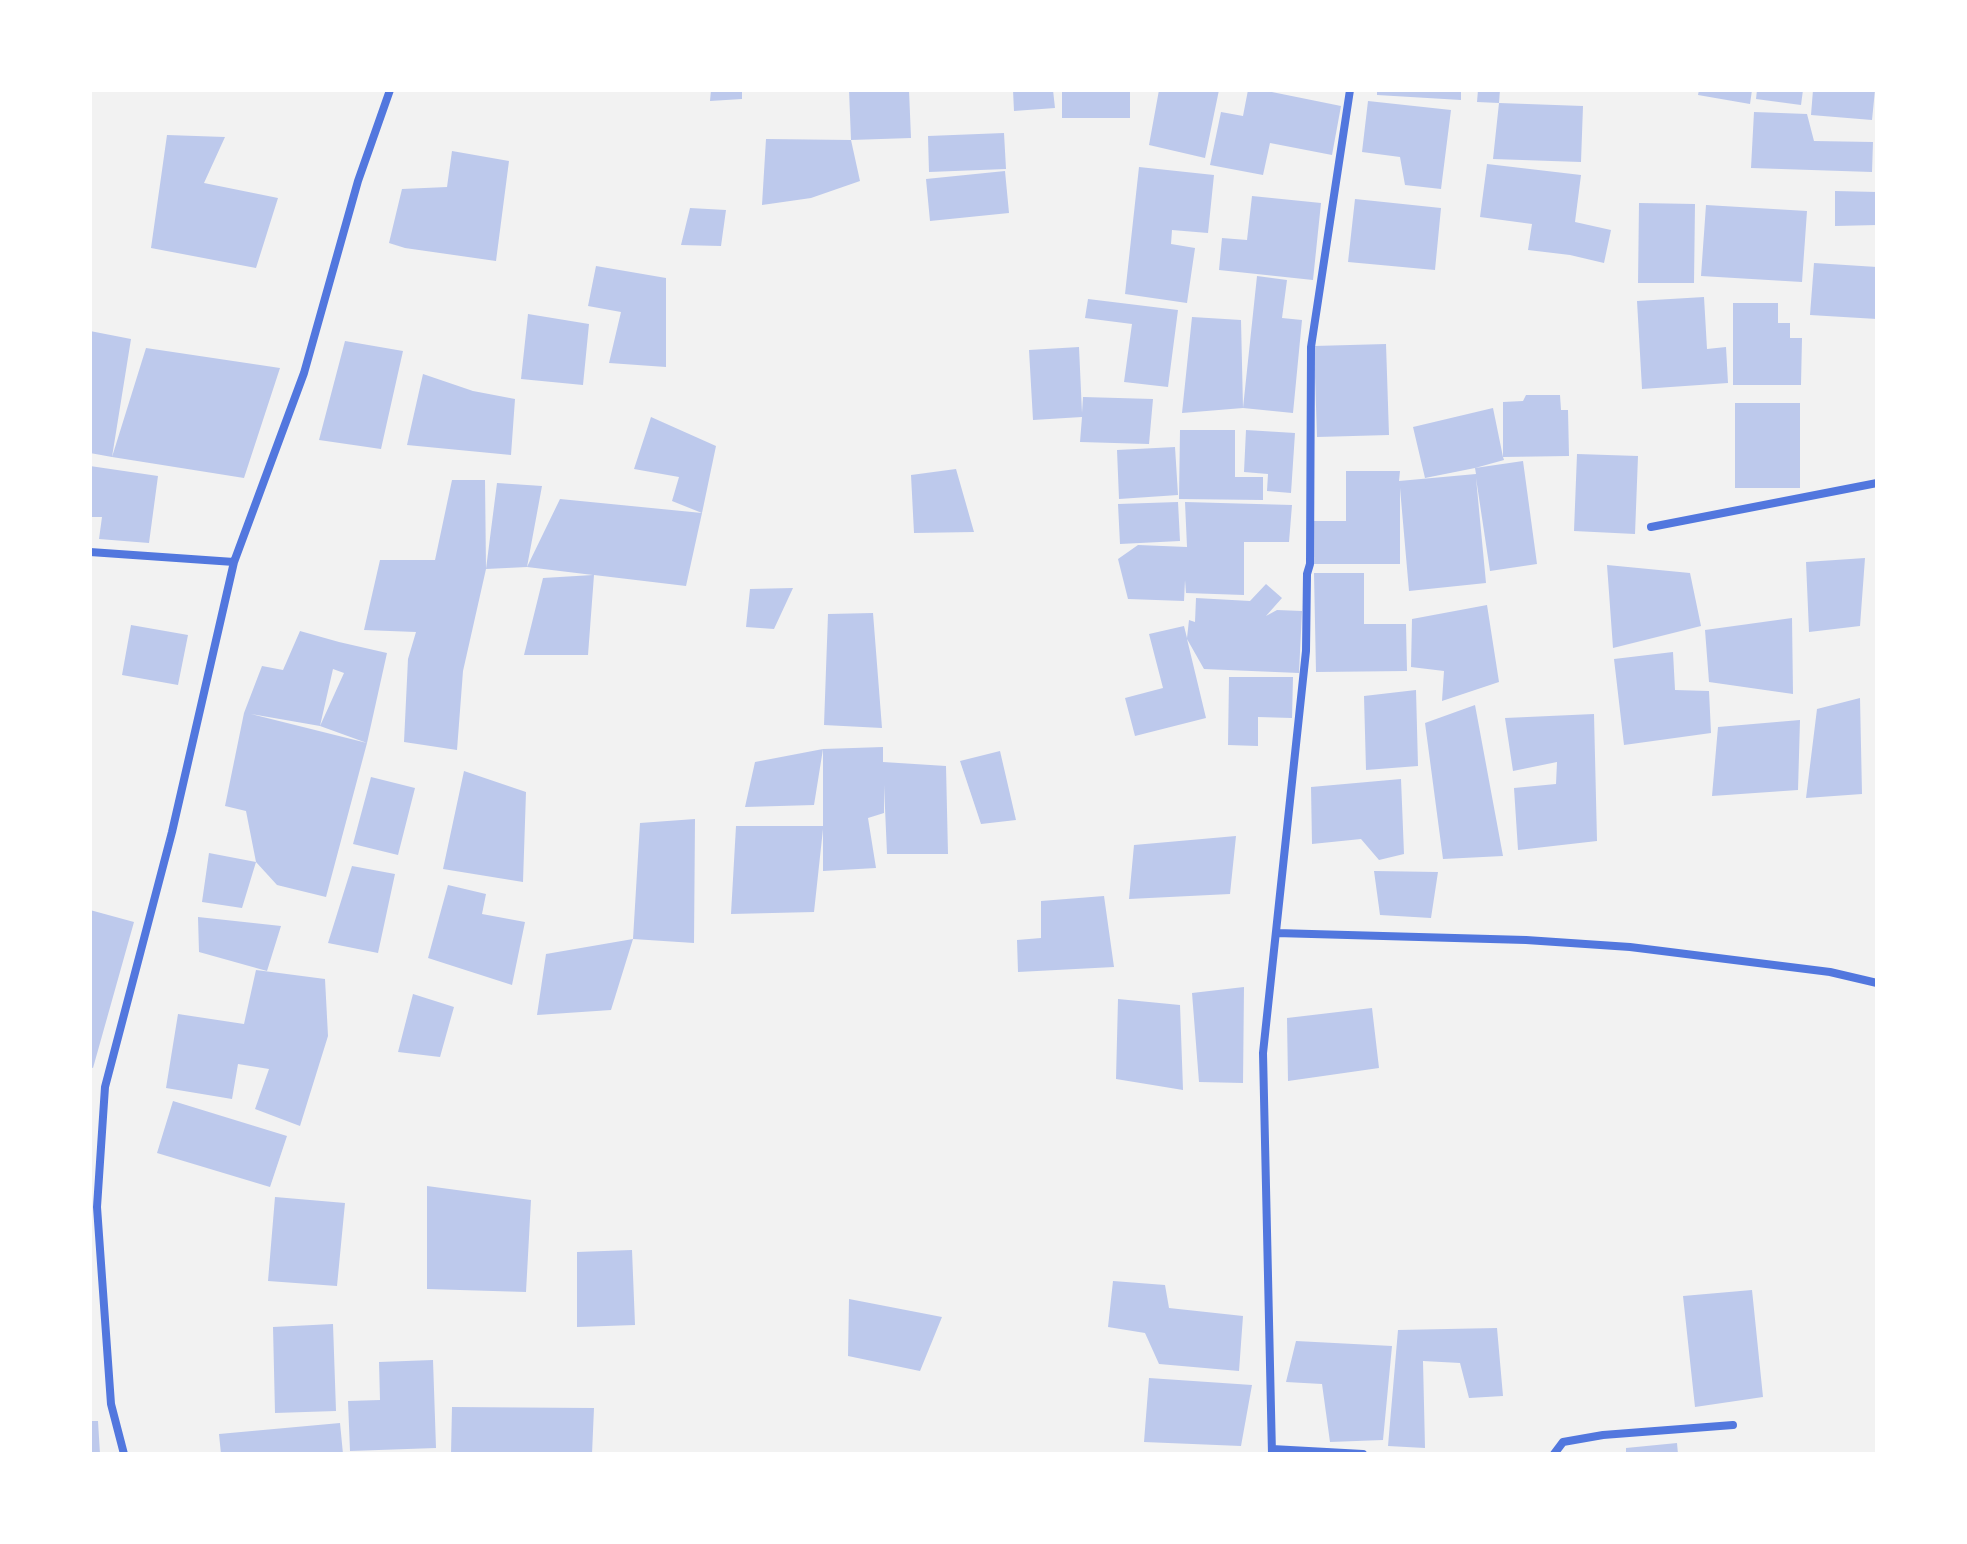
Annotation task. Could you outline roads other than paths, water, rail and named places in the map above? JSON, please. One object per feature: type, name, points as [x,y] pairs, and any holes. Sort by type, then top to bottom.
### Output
[{"type":"street","points":[[124,1454],[111,1404],[97,1207],[105,1087],[172,832],[234,562],[304,373],[358,181],[390,90]]},
{"type":"street","points":[[1350,90],[1311,347],[1310,564],[1307,574],[1306,651],[1263,1053],[1272,1451],[1363,1454]]},
{"type":"street","points":[[1651,527],[1877,483]]},
{"type":"street","points":[[90,552],[234,562]]},
{"type":"street","points":[[1276,933],[1526,940],[1630,947],[1830,972],[1877,983]]},
{"type":"street","points":[[1554,1454],[1563,1442],[1603,1435],[1733,1425]]}]
